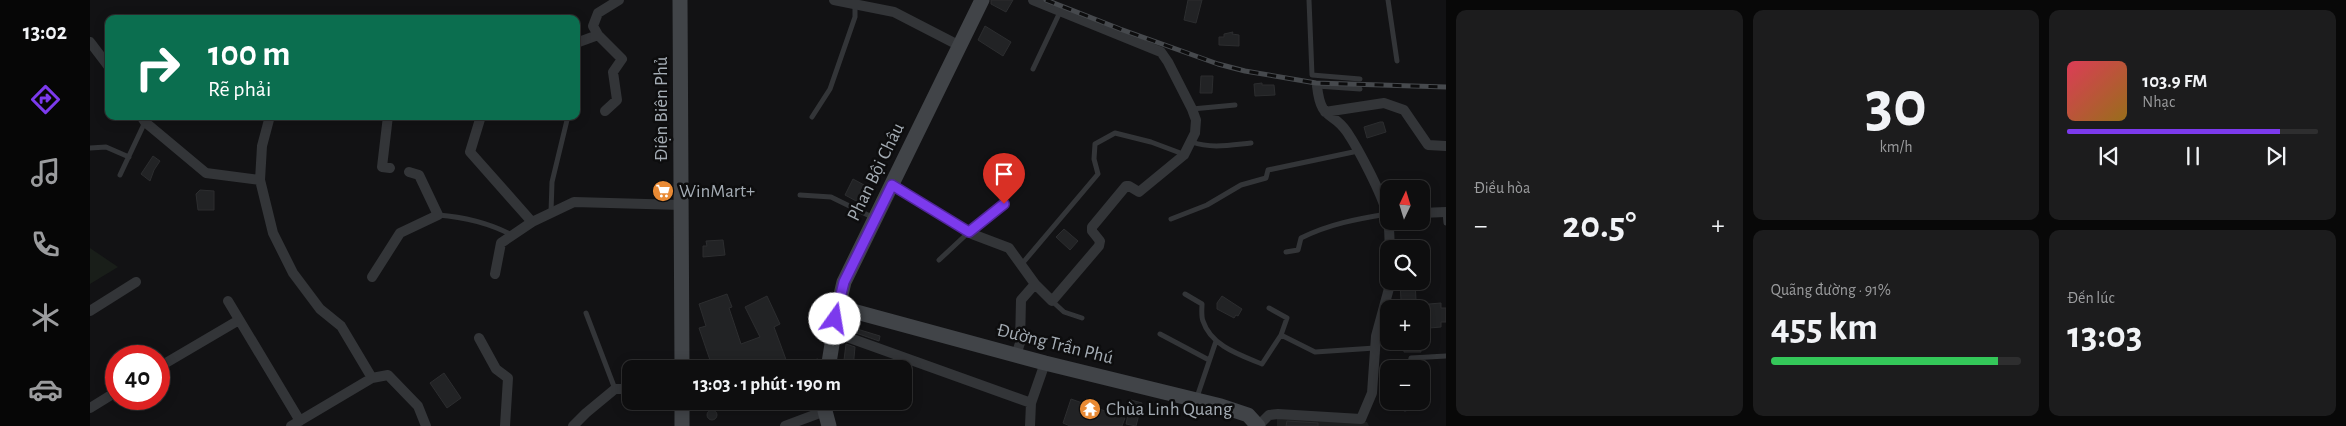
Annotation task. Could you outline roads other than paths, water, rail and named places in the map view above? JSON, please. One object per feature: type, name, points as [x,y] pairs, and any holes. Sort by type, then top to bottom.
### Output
[{"type":"street","points":[[605,111],[617,100],[613,72],[622,59],[598,35],[593,26],[598,13],[619,0]]},
{"type":"street","name":"Điện Biên Phủ","points":[[680,0],[682,360]]},
{"type":"street","points":[[834,0],[901,15],[960,46]]},
{"type":"street","name":"Phan Bội Châu","points":[[829,360],[844,282],[982,0]]},
{"type":"street","points":[[892,185],[969,232],[1009,248],[1034,284],[1052,301],[1099,246],[1100,241],[1092,231],[1092,226],[1126,186],[1139,192],[1184,155],[1192,142],[1196,120],[1161,52],[1033,0]]},
{"type":"street","points":[[580,42],[598,35]]},
{"type":"street","points":[[90,42],[105,62]]},
{"type":"street","points":[[1317,86],[1319,104],[1325,112],[1343,127],[1358,151],[1380,197]]},
{"type":"street","points":[[1325,112],[1384,103],[1404,110],[1428,145],[1446,146]]},
{"type":"street","points":[[144,120],[206,173],[260,180]]},
{"type":"street","points":[[269,120],[262,146],[260,180],[273,233],[293,273],[320,309],[341,326],[372,378]]},
{"type":"street","points":[[388,120],[382,167],[390,168]]},
{"type":"street","points":[[480,120],[470,152],[532,222]]},
{"type":"street","points":[[372,277],[400,233],[438,215],[419,175],[409,172]]},
{"type":"street","points":[[495,274],[501,243],[532,222],[574,202],[682,205]]},
{"type":"street","points":[[1430,213],[1446,212]]},
{"type":"street","points":[[90,311],[136,282]]},
{"type":"street","points":[[1016,355],[1020,343],[1021,300],[1034,284]]},
{"type":"street","points":[[1258,426],[1269,415],[1278,414],[1361,419],[1372,394],[1376,336],[1389,290]]},
{"type":"street","points":[[228,301],[295,423],[372,378],[388,375],[418,406],[426,426]]},
{"type":"street","name":"Đường Trần Phú","points":[[838,307],[1045,363],[1196,400],[1248,415],[1258,426]]},
{"type":"street","points":[[170,361],[239,320]]},
{"type":"street","points":[[833,332],[1031,403]]},
{"type":"street","points":[[479,338],[496,369],[508,378],[505,426]]},
{"type":"street","points":[[1030,426],[1031,403],[1045,363]]},
{"type":"street","points":[[573,426],[616,389],[622,389]]},
{"type":"street","points":[[90,408],[105,399]]},
{"type":"street","points":[[682,410],[682,426]]},
{"type":"street","points":[[785,426],[827,413]]},
{"type":"lane","points":[[1309,0],[1312,75],[1360,79]]},
{"type":"lane","points":[[1388,0],[1397,61]]},
{"type":"lane","points":[[812,117],[830,89],[855,17],[854,4]]},
{"type":"lane","points":[[1033,69],[1060,12]]},
{"type":"lane","points":[[1317,86],[1360,89]]},
{"type":"lane","points":[[1192,109],[1235,105]]},
{"type":"lane","points":[[120,176],[143,120]]},
{"type":"lane","points":[[551,213],[552,182],[567,120]]},
{"type":"lane","points":[[1021,265],[1098,174],[1094,159],[1095,144],[1115,133],[1151,142],[1184,155]]},
{"type":"lane","points":[[1192,142],[1201,146],[1251,143]]},
{"type":"lane","points":[[90,148],[106,147],[129,157]]},
{"type":"lane","points":[[1171,219],[1206,205],[1241,185],[1266,178],[1268,170],[1358,151]]},
{"type":"lane","points":[[939,260],[969,232],[1004,204],[998,192],[1010,172]]},
{"type":"lane","points":[[800,195],[831,197],[875,218]]},
{"type":"lane","points":[[1446,212],[1446,223]]},
{"type":"lane","points":[[438,215],[458,217],[494,226],[512,235]]},
{"type":"lane","points":[[1286,252],[1298,250],[1301,238],[1314,232],[1341,222],[1380,215]]},
{"type":"lane","points":[[1185,294],[1202,304],[1203,321],[1216,341],[1236,354],[1262,364],[1281,334],[1287,318],[1269,308]]},
{"type":"lane","points":[[1052,301],[1064,312],[1082,318]]},
{"type":"lane","points":[[586,313],[616,389]]},
{"type":"lane","points":[[1160,334],[1209,360]]},
{"type":"lane","points":[[1281,334],[1315,352],[1375,348]]},
{"type":"lane","points":[[1196,400],[1216,341]]},
{"type":"lane","points":[[1411,360],[1411,358],[1446,356]]},
{"type":"railway","points":[[1046,0],[1218,64],[1245,71],[1316,83],[1446,87]]},
{"type":"place","name":"WinMart+","points":[[663,191]]},
{"type":"place","name":"Chùa Linh Quang","points":[[1090,409]]}]
